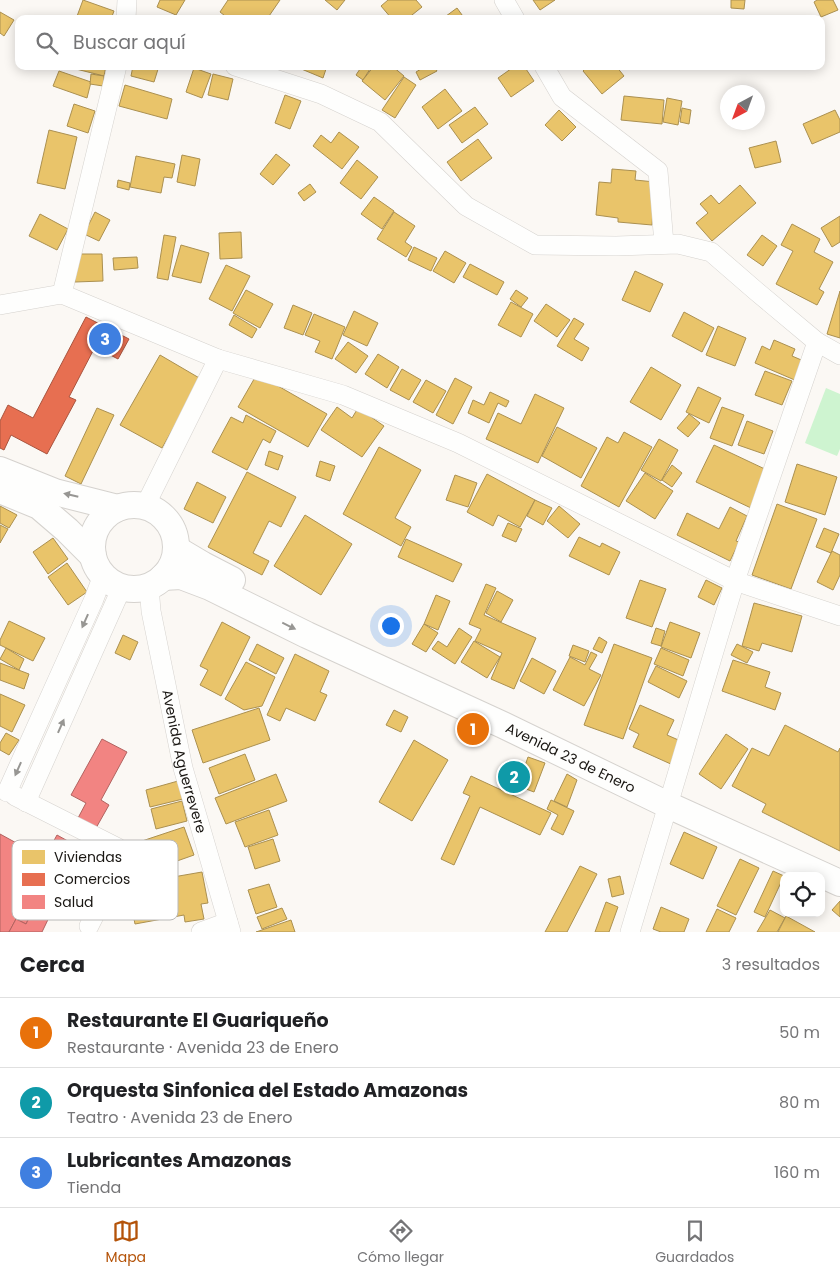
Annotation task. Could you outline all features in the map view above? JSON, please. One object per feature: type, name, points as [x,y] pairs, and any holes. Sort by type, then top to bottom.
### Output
[{"type":"main road","points":[[0,470],[55,492],[118,508]]},
{"type":"main road","points":[[0,490],[39,506],[67,530],[106,573]]},
{"type":"main road","points":[[106,573],[92,544],[99,522],[118,508],[131,505],[145,506],[158,512],[168,522],[174,535],[176,548],[174,559],[156,582]]},
{"type":"main road","name":"Avenida 23 de Enero","points":[[176,548],[202,565],[840,884]]},
{"type":"main road","name":"Avenida 23 de Enero","points":[[106,573],[140,588],[181,576],[210,587],[307,635],[669,800],[840,870]]},
{"type":"street","points":[[126,15],[127,0]]},
{"type":"street","points":[[504,0],[513,15]]},
{"type":"street","points":[[62,294],[116,70]]},
{"type":"street","points":[[247,70],[321,94],[380,122],[466,206],[534,245],[616,246],[678,244],[711,252],[817,342],[840,355]]},
{"type":"street","points":[[546,70],[562,97],[658,171],[664,244]]},
{"type":"street","points":[[0,305],[62,294],[218,359],[343,395],[458,443],[735,581],[840,616]]},
{"type":"street","points":[[630,932],[735,581],[817,342]]},
{"type":"street","points":[[145,506],[218,359]]},
{"type":"street","points":[[102,840],[4,790],[106,573]]},
{"type":"street","points":[[26,802],[106,573]]},
{"type":"street","name":"Avenida Aguerrevere","points":[[156,582],[151,611],[183,768],[230,927]]},
{"type":"street","points":[[89,926],[92,920]]},
{"type":"street","points":[[201,932],[230,927]]},
{"type":"green space","points":[[826,388],[840,394],[840,449],[837,456],[805,443]]},
{"type":"building: Viviendas","points":[[83,0],[114,11],[112,15],[77,15]]},
{"type":"building: Viviendas","points":[[160,0],[185,0],[176,15],[157,7]]},
{"type":"building: Viviendas","points":[[228,0],[280,0],[270,15],[224,15],[220,12]]},
{"type":"building: Viviendas","points":[[325,0],[345,0],[337,10]]},
{"type":"building: Viviendas","points":[[388,0],[416,0],[422,7],[412,15],[389,15],[381,6]]},
{"type":"building: Viviendas","points":[[533,0],[555,0],[540,10]]},
{"type":"building: Viviendas","points":[[731,0],[745,0],[744,9],[731,8]]},
{"type":"building: Viviendas","points":[[817,0],[833,0],[838,10],[825,15],[820,15],[814,2]]},
{"type":"building: Viviendas","points":[[457,8],[462,15],[447,15]]},
{"type":"building: Viviendas","points":[[0,12],[14,20],[4,36],[0,33]]},
{"type":"building: Viviendas","points":[[80,70],[105,70],[104,76]]},
{"type":"building: Viviendas","points":[[132,70],[158,70],[154,82],[131,76]]},
{"type":"building: Viviendas","points":[[193,70],[211,74],[202,98],[186,92]]},
{"type":"building: Viviendas","points":[[304,70],[326,70],[323,78]]},
{"type":"building: Viviendas","points":[[359,70],[369,70],[363,80],[356,75]]},
{"type":"building: Viviendas","points":[[371,70],[397,70],[404,76],[385,100],[362,81]]},
{"type":"building: Viviendas","points":[[419,70],[437,71],[420,80],[416,72]]},
{"type":"building: Viviendas","points":[[509,70],[527,70],[534,81],[511,97],[498,78]]},
{"type":"building: Viviendas","points":[[619,70],[624,76],[602,94],[583,71]]},
{"type":"building: Viviendas","points":[[59,71],[91,82],[87,98],[53,86]]},
{"type":"building: Viviendas","points":[[91,74],[104,76],[103,86],[90,84]]},
{"type":"building: Viviendas","points":[[213,74],[233,79],[228,100],[208,95]]},
{"type":"building: Viviendas","points":[[404,77],[416,85],[395,118],[382,110]]},
{"type":"building: Viviendas","points":[[125,85],[172,99],[167,119],[119,106]]},
{"type":"building: Viviendas","points":[[445,89],[462,111],[438,129],[422,107]]},
{"type":"building: Viviendas","points":[[285,95],[301,101],[290,129],[275,123]]},
{"type":"building: Viviendas","points":[[624,96],[664,100],[662,124],[621,120]]},
{"type":"building: Viviendas","points":[[667,98],[682,101],[678,125],[663,122]]},
{"type":"building: Viviendas","points":[[74,104],[95,111],[88,133],[67,126]]},
{"type":"building: Viviendas","points":[[475,107],[488,124],[462,143],[449,125]]},
{"type":"building: Viviendas","points":[[682,108],[691,110],[689,124],[680,122]]},
{"type":"building: Viviendas","points":[[559,110],[576,127],[562,141],[545,125]]},
{"type":"building: Viviendas","points":[[835,110],[840,120],[840,132],[812,144],[803,124]]},
{"type":"building: Viviendas","points":[[49,130],[77,137],[65,189],[37,183]]},
{"type":"building: Viviendas","points":[[339,132],[359,147],[342,169],[313,146],[321,135],[331,143]]},
{"type":"building: Viviendas","points":[[478,139],[492,158],[461,181],[447,162]]},
{"type":"building: Viviendas","points":[[776,141],[781,162],[755,168],[749,148]]},
{"type":"building: Viviendas","points":[[276,154],[290,165],[273,185],[260,174]]},
{"type":"building: Viviendas","points":[[182,155],[200,159],[195,186],[177,182]]},
{"type":"building: Viviendas","points":[[136,156],[175,164],[172,178],[164,177],[161,193],[130,187]]},
{"type":"building: Viviendas","points":[[357,160],[378,177],[361,199],[340,183]]},
{"type":"building: Viviendas","points":[[612,169],[636,171],[635,180],[655,182],[652,225],[618,222],[618,218],[596,215],[599,182],[611,183]]},
{"type":"building: Viviendas","points":[[118,180],[130,183],[129,190],[117,187]]},
{"type":"building: Viviendas","points":[[310,184],[316,192],[304,201],[298,193]]},
{"type":"building: Viviendas","points":[[740,185],[756,203],[712,241],[696,223],[708,213],[700,204],[711,195],[719,204]]},
{"type":"building: Viviendas","points":[[374,197],[394,211],[382,229],[361,214]]},
{"type":"building: Viviendas","points":[[95,212],[110,220],[99,241],[84,234]]},
{"type":"building: Viviendas","points":[[394,212],[415,226],[405,242],[412,247],[406,257],[377,239]]},
{"type":"building: Viviendas","points":[[40,214],[68,229],[57,250],[29,236]]},
{"type":"building: Viviendas","points":[[840,216],[840,242],[832,247],[821,228]]},
{"type":"building: Viviendas","points":[[792,224],[820,239],[814,252],[833,262],[819,289],[824,292],[817,305],[776,284],[793,251],[781,245]]},
{"type":"building: Viviendas","points":[[241,232],[242,258],[220,259],[219,233]]},
{"type":"building: Viviendas","points":[[164,235],[176,237],[168,280],[157,278]]},
{"type":"building: Viviendas","points":[[762,235],[777,246],[763,266],[747,255]]},
{"type":"building: Viviendas","points":[[181,245],[209,253],[201,283],[172,276]]},
{"type":"building: Viviendas","points":[[414,247],[437,258],[431,271],[408,260]]},
{"type":"building: Viviendas","points":[[445,251],[466,263],[454,283],[433,271]]},
{"type":"building: Viviendas","points":[[75,254],[102,254],[103,281],[75,282]]},
{"type":"building: Viviendas","points":[[137,257],[138,268],[114,270],[113,258]]},
{"type":"building: Viviendas","points":[[470,264],[504,282],[497,295],[463,277]]},
{"type":"building: Viviendas","points":[[226,265],[250,276],[232,311],[209,299]]},
{"type":"building: Viviendas","points":[[635,271],[663,284],[650,312],[622,300]]},
{"type":"building: Viviendas","points":[[246,290],[273,304],[260,328],[233,313]]},
{"type":"building: Viviendas","points":[[516,290],[528,298],[521,307],[510,299]]},
{"type":"building: Viviendas","points":[[840,291],[840,338],[827,334]]},
{"type":"building: Viviendas","points":[[511,302],[533,314],[521,337],[498,325]]},
{"type":"building: Viviendas","points":[[546,304],[570,320],[557,337],[534,321]]},
{"type":"building: Viviendas","points":[[293,305],[312,313],[303,335],[284,328]]},
{"type":"building: Viviendas","points":[[354,311],[378,323],[367,346],[343,335]]},
{"type":"building: Viviendas","points":[[684,312],[714,328],[702,352],[672,336]]},
{"type":"building: Viviendas","points":[[314,314],[345,327],[332,359],[315,352],[320,341],[305,335]]},
{"type":"building: Viviendas","points":[[234,315],[257,329],[252,338],[229,325]]},
{"type":"building: Viviendas","points":[[574,318],[584,324],[574,339],[589,348],[582,361],[557,346]]},
{"type":"building: Viviendas","points":[[718,326],[746,338],[735,366],[706,355]]},
{"type":"building: Viviendas","points":[[774,340],[795,349],[792,356],[806,362],[797,381],[755,363],[762,346],[770,350]]},
{"type":"building: Viviendas","points":[[348,342],[368,356],[356,373],[335,359]]},
{"type":"building: Viviendas","points":[[378,354],[399,367],[387,388],[365,374]]},
{"type":"building: Viviendas","points":[[160,355],[201,379],[162,448],[120,425]]},
{"type":"building: Viviendas","points":[[651,367],[681,385],[661,420],[630,402]]},
{"type":"building: Viviendas","points":[[402,369],[421,380],[409,400],[390,390]]},
{"type":"building: Viviendas","points":[[765,371],[792,381],[782,405],[755,395]]},
{"type":"building: Viviendas","points":[[257,374],[327,414],[308,447],[238,407]]},
{"type":"building: Viviendas","points":[[455,378],[472,387],[453,424],[436,415]]},
{"type":"building: Viviendas","points":[[426,380],[446,391],[433,413],[413,402]]},
{"type":"building: Viviendas","points":[[698,387],[721,398],[709,423],[686,412]]},
{"type":"building: Viviendas","points":[[490,392],[509,401],[506,407],[498,403],[489,423],[468,413],[473,400],[484,405]]},
{"type":"building: Viviendas","points":[[535,394],[564,408],[538,463],[486,439],[498,413],[521,424]]},
{"type":"building: Viviendas","points":[[337,407],[352,418],[358,408],[384,426],[362,457],[321,430]]},
{"type":"building: Viviendas","points":[[722,407],[744,415],[732,446],[710,438]]},
{"type":"building: Viviendas","points":[[97,408],[114,415],[81,484],[65,476]]},
{"type":"building: Viviendas","points":[[689,414],[700,423],[688,437],[677,428]]},
{"type":"building: Viviendas","points":[[246,415],[276,431],[270,443],[263,439],[247,470],[212,452],[231,417],[243,423]]},
{"type":"building: Viviendas","points":[[747,421],[773,431],[764,454],[738,445]]},
{"type":"building: Viviendas","points":[[557,427],[597,448],[581,478],[542,456]]},
{"type":"building: Viviendas","points":[[624,432],[652,447],[619,507],[581,486],[607,437],[618,443]]},
{"type":"building: Viviendas","points":[[659,439],[678,450],[661,481],[641,470]]},
{"type":"building: Viviendas","points":[[714,445],[769,471],[751,508],[696,482]]},
{"type":"building: Viviendas","points":[[379,447],[421,470],[395,518],[411,527],[401,546],[343,514]]},
{"type":"building: Viviendas","points":[[269,451],[283,456],[278,470],[265,465]]},
{"type":"building: Viviendas","points":[[320,461],[335,466],[330,481],[316,476]]},
{"type":"building: Viviendas","points":[[797,464],[837,477],[825,515],[785,502]]},
{"type":"building: Viviendas","points":[[672,465],[682,473],[672,487],[662,480]]},
{"type":"building: Viviendas","points":[[247,472],[296,497],[281,527],[269,521],[253,553],[269,561],[262,575],[208,547]]},
{"type":"building: Viviendas","points":[[645,473],[673,491],[655,519],[626,501]]},
{"type":"building: Viviendas","points":[[487,474],[535,500],[520,527],[498,515],[493,526],[467,512]]},
{"type":"building: Viviendas","points":[[455,475],[477,483],[468,507],[446,500]]},
{"type":"building: Viviendas","points":[[197,482],[226,497],[213,523],[184,509]]},
{"type":"building: Viviendas","points":[[535,500],[552,508],[543,525],[527,516]]},
{"type":"building: Viviendas","points":[[777,504],[817,519],[791,589],[752,575]]},
{"type":"building: Viviendas","points":[[0,506],[17,515],[9,528],[0,523]]},
{"type":"building: Viviendas","points":[[559,506],[580,524],[568,538],[547,521]]},
{"type":"building: Viviendas","points":[[730,507],[747,516],[736,541],[739,542],[730,561],[677,535],[687,513],[719,529]]},
{"type":"building: Viviendas","points":[[305,515],[352,544],[321,595],[274,566]]},
{"type":"building: Viviendas","points":[[508,523],[522,529],[516,542],[502,536]]},
{"type":"building: Viviendas","points":[[0,525],[8,529],[0,543]]},
{"type":"building: Viviendas","points":[[824,528],[839,534],[831,553],[816,547]]},
{"type":"building: Viviendas","points":[[579,537],[600,547],[602,543],[620,552],[609,575],[569,556]]},
{"type":"building: Viviendas","points":[[53,538],[68,559],[48,574],[33,552]]},
{"type":"building: Viviendas","points":[[406,539],[462,564],[453,582],[398,557]]},
{"type":"building: Viviendas","points":[[832,551],[840,555],[840,575],[833,590],[817,582]]},
{"type":"building: Viviendas","points":[[67,563],[87,592],[68,605],[48,577]]},
{"type":"building: Viviendas","points":[[640,580],[666,589],[652,627],[626,618]]},
{"type":"building: Viviendas","points":[[706,580],[722,588],[714,605],[698,597]]},
{"type":"building: Viviendas","points":[[486,584],[496,588],[484,615],[536,638],[514,689],[491,679],[502,653],[475,641],[481,629],[469,624]]},
{"type":"building: Viviendas","points":[[497,591],[513,600],[501,622],[486,613]]},
{"type":"building: Viviendas","points":[[436,595],[450,601],[438,630],[424,624]]},
{"type":"building: Viviendas","points":[[754,603],[802,616],[792,652],[762,643],[759,651],[742,646]]},
{"type":"building: Viviendas","points":[[9,621],[45,638],[33,661],[0,645],[0,640]]},
{"type":"building: Viviendas","points":[[222,622],[250,637],[221,696],[200,685],[208,670],[200,666]]},
{"type":"building: Viviendas","points":[[670,622],[700,633],[691,658],[661,647]]},
{"type":"building: Viviendas","points":[[424,624],[438,633],[426,652],[412,644]]},
{"type":"building: Viviendas","points":[[459,628],[472,637],[455,664],[432,649],[438,641],[447,647]]},
{"type":"building: Viviendas","points":[[656,628],[665,631],[661,646],[651,643]]},
{"type":"building: Viviendas","points":[[123,635],[138,642],[130,660],[115,653]]},
{"type":"building: Viviendas","points":[[599,637],[607,642],[602,653],[593,649]]},
{"type":"building: Viviendas","points":[[474,641],[500,657],[487,678],[461,662]]},
{"type":"building: Viviendas","points":[[257,644],[284,658],[276,674],[249,660]]},
{"type":"building: Viviendas","points":[[614,644],[652,658],[623,739],[584,725]]},
{"type":"building: Viviendas","points":[[737,644],[753,652],[747,663],[731,655]]},
{"type":"building: Viviendas","points":[[573,645],[589,651],[585,662],[569,656]]},
{"type":"building: Viviendas","points":[[6,648],[24,659],[19,670],[0,659]]},
{"type":"building: Viviendas","points":[[661,648],[689,660],[683,676],[654,664]]},
{"type":"building: Viviendas","points":[[591,652],[597,655],[589,669],[601,675],[584,706],[553,690],[570,657],[585,665]]},
{"type":"building: Viviendas","points":[[295,654],[329,671],[320,692],[327,695],[315,721],[286,708],[280,721],[267,715]]},
{"type":"building: Viviendas","points":[[532,658],[556,671],[544,694],[520,681]]},
{"type":"building: Viviendas","points":[[733,660],[770,672],[765,687],[781,693],[775,710],[722,691]]},
{"type":"building: Viviendas","points":[[246,662],[275,677],[262,706],[244,710],[225,699]]},
{"type":"building: Viviendas","points":[[0,663],[29,674],[24,689],[0,680]]},
{"type":"building: Viviendas","points":[[656,666],[687,681],[679,698],[648,682]]},
{"type":"building: Viviendas","points":[[0,694],[25,705],[12,732],[0,726]]},
{"type":"building: Viviendas","points":[[640,705],[674,720],[667,735],[683,742],[673,765],[633,747],[639,734],[629,729]]},
{"type":"building: Viviendas","points":[[259,708],[270,740],[203,763],[192,730]]},
{"type":"building: Viviendas","points":[[394,710],[408,717],[401,732],[386,725]]},
{"type":"building: Viviendas","points":[[785,725],[838,752],[840,748],[840,851],[762,812],[766,804],[732,786],[752,748],[769,756]]},
{"type":"building: Viviendas","points":[[6,733],[19,740],[9,755],[0,750],[0,743]]},
{"type":"building: Viviendas","points":[[726,734],[748,749],[721,789],[699,774]]},
{"type":"building: Viviendas","points":[[414,740],[448,760],[412,821],[379,802]]},
{"type":"building: Viviendas","points":[[245,754],[255,780],[219,794],[209,768]]},
{"type":"building: Viviendas","points":[[528,757],[545,763],[534,792],[518,786]]},
{"type":"building: Viviendas","points":[[276,774],[287,801],[226,824],[215,798]]},
{"type":"building: Viviendas","points":[[567,774],[577,780],[567,807],[554,801]]},
{"type":"building: Viviendas","points":[[471,776],[551,813],[540,835],[480,807],[454,865],[441,859],[470,796],[463,793]]},
{"type":"building: Viviendas","points":[[178,781],[183,799],[150,807],[146,790]]},
{"type":"building: Viviendas","points":[[551,800],[574,811],[563,835],[551,829],[558,815],[547,809]]},
{"type":"building: Viviendas","points":[[182,801],[187,821],[156,829],[151,809]]},
{"type":"building: Viviendas","points":[[269,810],[278,835],[245,847],[235,822]]},
{"type":"building: Viviendas","points":[[184,827],[194,855],[178,861],[178,840],[145,840]]},
{"type":"building: Viviendas","points":[[684,832],[717,847],[703,879],[670,864]]},
{"type":"building: Viviendas","points":[[273,839],[280,861],[255,869],[248,847]]},
{"type":"building: Viviendas","points":[[740,859],[759,868],[736,915],[717,906]]},
{"type":"building: Viviendas","points":[[580,866],[597,874],[567,932],[545,932]]},
{"type":"building: Viviendas","points":[[773,871],[780,874],[780,885],[765,917],[754,912]]},
{"type":"building: Viviendas","points":[[202,872],[208,903],[201,904],[204,919],[185,922],[184,915],[178,916],[178,876]]},
{"type":"building: Viviendas","points":[[620,876],[624,894],[612,897],[608,879]]},
{"type":"building: Viviendas","points":[[269,884],[277,907],[256,914],[248,890]]},
{"type":"building: Viviendas","points":[[840,901],[840,917],[832,910]]},
{"type":"building: Viviendas","points":[[606,902],[618,907],[609,932],[595,932]]},
{"type":"building: Viviendas","points":[[661,907],[689,919],[684,932],[661,932],[653,929]]},
{"type":"building: Viviendas","points":[[282,908],[287,919],[262,929],[257,917]]},
{"type":"building: Viviendas","points":[[717,909],[736,918],[729,932],[706,932]]},
{"type":"building: Viviendas","points":[[770,910],[785,918],[777,932],[757,932]]},
{"type":"building: Viviendas","points":[[786,917],[788,917],[815,932],[778,932]]},
{"type":"building: Viviendas","points":[[134,920],[157,920],[135,924]]},
{"type":"building: Viviendas","points":[[291,920],[295,932],[256,932]]},
{"type":"building: Comercios","points":[[86,317],[129,339],[118,359],[95,347],[69,397],[76,400],[47,454],[11,435],[4,450],[0,448],[0,421],[8,405],[33,418]]},
{"type":"building: Salud","points":[[102,739],[127,752],[101,800],[109,805],[96,828],[78,818],[86,803],[71,795]]},
{"type":"building: Salud","points":[[0,834],[12,841],[12,920],[15,920],[9,932],[0,932]]},
{"type":"building: Salud","points":[[57,835],[66,840],[54,840]]},
{"type":"building: Salud","points":[[15,920],[26,924],[28,920],[48,920],[42,932],[9,932]]},
{"type":"building: Salud","points":[[18,920],[28,920],[26,924]]},
{"type":"place","name":"Lubricantes Amazonas","points":[[105,339]]},
{"type":"place","name":"Restaurante El Guariqueño","points":[[473,729]]},
{"type":"place","name":"Orquesta Sinfonica del Estado Amazonas","points":[[514,777]]}]
